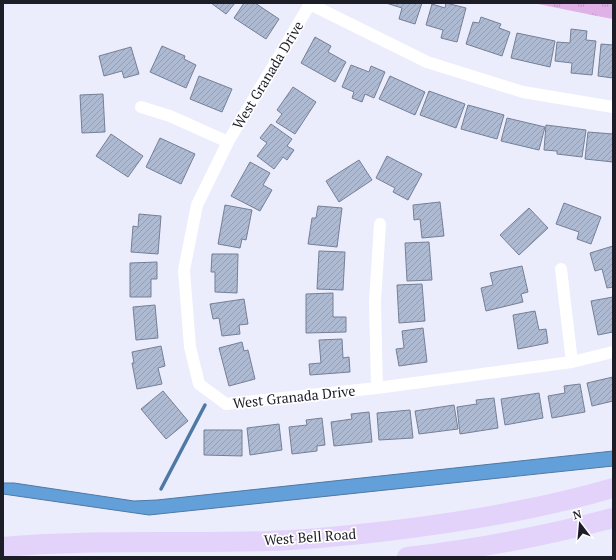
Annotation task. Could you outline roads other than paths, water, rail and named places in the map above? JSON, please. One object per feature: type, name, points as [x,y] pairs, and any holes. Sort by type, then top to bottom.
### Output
[{"type":"main road","name":"West Bell Road","points":[[3,547],[84,543],[270,541],[335,537],[421,527],[500,514],[613,488]]},
{"type":"main road","points":[[407,557],[476,548],[567,530],[613,518]]},
{"type":"street","points":[[309,4],[427,62],[522,92],[613,107]]},
{"type":"street","name":"West Granada Drive","points":[[309,4],[228,142],[197,205],[184,270],[190,347],[199,384],[226,404],[376,388],[572,362],[613,352]]},
{"type":"street","points":[[141,107],[170,116],[228,142]]},
{"type":"street","points":[[376,388],[375,302],[380,224]]},
{"type":"street","points":[[561,269],[572,362]]},
{"type":"water","points":[[613,451],[613,466],[149,515],[3,494],[3,483],[14,483],[134,501],[157,500]]},
{"type":"waterway","points":[[161,489],[205,405]]}]
